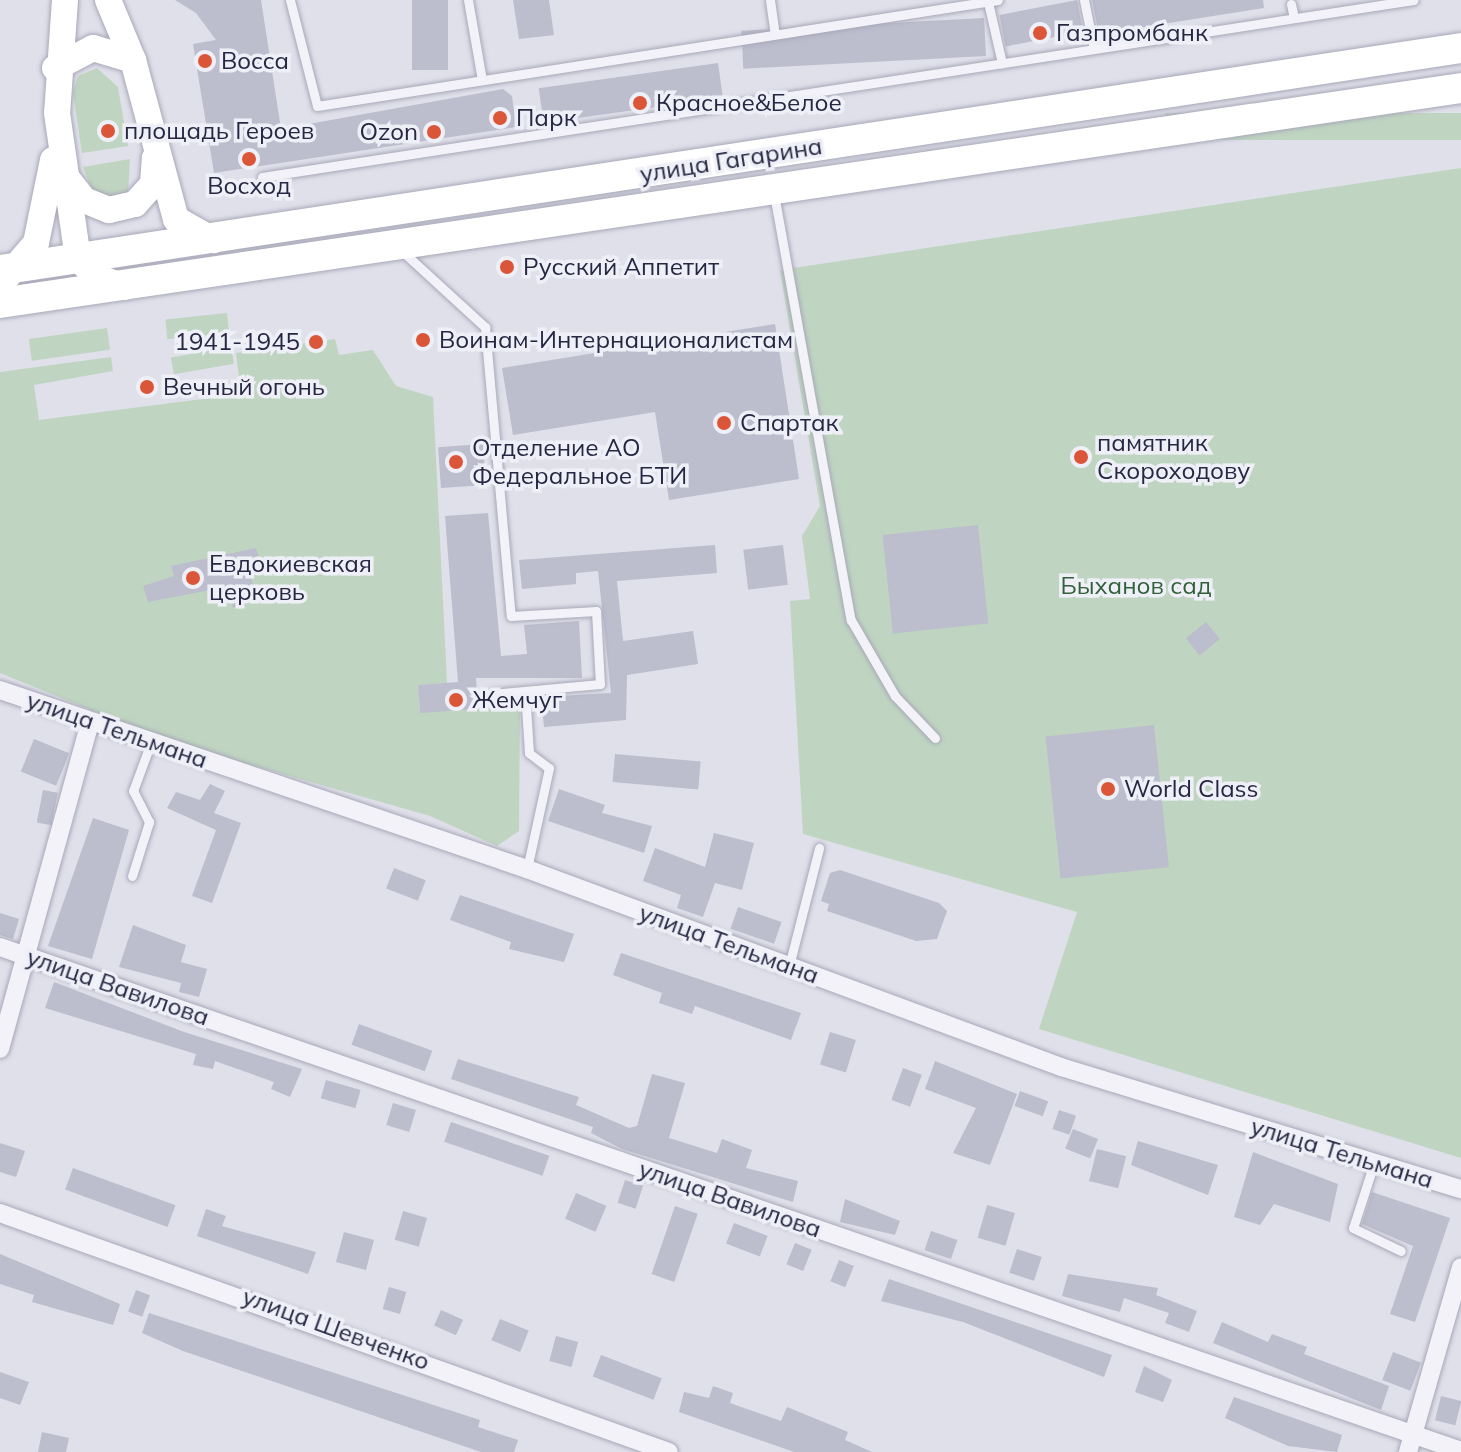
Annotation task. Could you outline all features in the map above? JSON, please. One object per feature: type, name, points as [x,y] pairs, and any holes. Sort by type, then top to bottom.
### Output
[{"type":"main road","points":[[65,0],[55,68],[57,113],[78,259],[97,277],[127,288]]},
{"type":"main road","points":[[108,0],[133,60],[155,158],[176,219],[213,240]]},
{"type":"main road","points":[[55,68],[93,48],[133,60]]},
{"type":"main road","name":"улица Гагарина","points":[[7,274],[78,259],[1461,48]]},
{"type":"main road","points":[[1275,76],[1291,80],[1300,93],[1295,109],[1280,116]]},
{"type":"main road","name":"улица Гагарина","points":[[0,303],[127,288],[774,194],[1461,88]]},
{"type":"main road","points":[[7,274],[49,205],[57,113]]},
{"type":"main road","points":[[66,177],[84,200],[109,210],[135,204],[153,184],[155,158]]},
{"type":"street","name":"улица Тельмана","points":[[0,690],[527,869],[1061,1067],[1461,1189]]},
{"type":"street","points":[[0,1049],[90,722]]},
{"type":"street","name":"улица Вавилова","points":[[0,947],[1411,1444],[1461,1451]]},
{"type":"street","name":"улица Шевченко","points":[[0,1213],[669,1452]]},
{"type":"street","points":[[1411,1444],[1456,1298],[1461,1267]]},
{"type":"lane","points":[[290,0],[317,106],[993,1],[1002,63]]},
{"type":"lane","points":[[468,0],[482,80]]},
{"type":"lane","points":[[770,0],[775,34]]},
{"type":"lane","points":[[1084,0],[1094,49]]},
{"type":"lane","points":[[262,177],[1413,0]]},
{"type":"lane","points":[[1291,4],[1294,18]]},
{"type":"lane","points":[[774,194],[851,620],[895,696],[935,738]]},
{"type":"lane","points":[[399,249],[485,327],[511,616],[596,611],[600,684],[491,694]]},
{"type":"lane","points":[[525,691],[529,753],[549,768],[527,869]]},
{"type":"lane","points":[[132,876],[149,822],[133,791],[151,742]]},
{"type":"lane","points":[[789,966],[819,848]]},
{"type":"lane","points":[[1374,1163],[1353,1228],[1401,1251]]},
{"type":"green space","points":[[97,68],[118,87],[128,146],[82,153],[73,93],[78,76]]},
{"type":"green space","points":[[1165,113],[1461,113],[1461,140],[1165,140]]},
{"type":"green space","points":[[130,159],[128,193],[117,201],[95,198],[83,167]]},
{"type":"green space","name":"Быханов сад","points":[[1461,168],[1461,1158],[1039,1029],[1077,912],[803,834],[790,601],[810,599],[802,536],[820,506],[780,270]]},
{"type":"green space","points":[[227,313],[229,333],[167,339],[165,319]]},
{"type":"green space","points":[[107,328],[110,350],[32,361],[29,339]]},
{"type":"green space","points":[[335,339],[339,355],[373,350],[396,386],[433,397],[447,683],[418,685],[420,712],[520,706],[519,831],[497,846],[430,816],[167,741],[0,673],[0,372],[111,357],[113,371],[34,385],[39,420],[241,394],[236,353]]},
{"type":"green space","points":[[231,347],[234,364],[174,374],[171,358]]},
{"type":"building","points":[[175,0],[261,0],[281,129],[503,89],[512,96],[516,127],[214,173],[193,44],[216,40],[196,13]]},
{"type":"building","points":[[412,0],[448,0],[448,70],[412,70]]},
{"type":"building","points":[[513,0],[549,0],[554,35],[519,39]]},
{"type":"building","points":[[1077,0],[1083,31],[1006,46],[999,15]]},
{"type":"building","points":[[1092,0],[1263,0],[1264,8],[1099,34]]},
{"type":"building","points":[[984,18],[986,56],[743,69],[741,31]]},
{"type":"building","points":[[718,63],[723,98],[544,123],[539,88]]},
{"type":"building","name":"Спартак","points":[[775,324],[799,479],[669,500],[655,412],[513,435],[502,368]]},
{"type":"building","points":[[483,444],[486,485],[441,488],[438,447]]},
{"type":"building","points":[[488,513],[501,656],[527,654],[524,625],[579,621],[582,678],[476,678],[478,709],[420,713],[418,685],[458,682],[445,516]]},
{"type":"building","points":[[978,525],[988,623],[893,633],[883,535]]},
{"type":"building","points":[[715,545],[717,573],[617,581],[623,641],[693,631],[698,664],[627,675],[626,720],[544,727],[541,697],[611,693],[598,571],[576,573],[576,584],[522,589],[519,560]]},
{"type":"building","points":[[783,545],[788,585],[748,590],[743,550]]},
{"type":"building","name":"Евдокиевская церковь","points":[[256,548],[262,565],[248,569],[258,600],[233,608],[226,587],[148,602],[143,586],[174,576],[171,566]]},
{"type":"building","points":[[1206,622],[1220,639],[1200,655],[1186,638]]},
{"type":"building","points":[[1154,725],[1169,867],[1061,879],[1046,736]]},
{"type":"building","points":[[34,739],[69,753],[56,786],[21,771]]},
{"type":"building","points":[[615,754],[701,761],[698,789],[613,782]]},
{"type":"building","points":[[210,784],[225,791],[214,813],[241,823],[212,903],[192,896],[216,830],[167,808],[176,792],[200,800]]},
{"type":"building","points":[[559,789],[605,805],[602,813],[652,826],[644,853],[548,821]]},
{"type":"building","points":[[43,790],[58,793],[51,825],[37,822]]},
{"type":"building","points":[[93,818],[129,830],[92,959],[48,946]]},
{"type":"building","points":[[714,833],[754,843],[742,890],[715,883],[703,917],[677,908],[681,895],[643,881],[655,848],[705,867]]},
{"type":"building","points":[[394,868],[426,880],[418,901],[386,889]]},
{"type":"building","points":[[840,870],[939,903],[947,911],[937,939],[916,941],[827,911],[829,904],[821,901],[830,873]]},
{"type":"building","points":[[460,895],[574,934],[564,962],[509,949],[511,942],[450,920]]},
{"type":"building","points":[[738,907],[781,922],[774,944],[731,929]]},
{"type":"building","points":[[0,913],[19,919],[13,939],[0,935]]},
{"type":"building","points":[[133,925],[186,945],[181,962],[207,969],[199,997],[179,992],[181,983],[119,967]]},
{"type":"building","points":[[621,953],[801,1013],[791,1040],[695,1006],[692,1014],[659,1003],[662,993],[613,975]]},
{"type":"building","points":[[54,982],[184,1032],[302,1069],[290,1097],[271,1089],[274,1082],[215,1061],[213,1069],[193,1065],[196,1054],[45,1008]]},
{"type":"building","points":[[359,1024],[432,1051],[425,1071],[351,1045]]},
{"type":"building","points":[[830,1032],[856,1040],[846,1072],[820,1065]]},
{"type":"building","points":[[458,1059],[579,1097],[576,1105],[629,1128],[637,1126],[652,1074],[685,1083],[669,1138],[717,1153],[722,1139],[752,1150],[746,1168],[798,1181],[793,1202],[622,1149],[591,1133],[593,1127],[451,1079]]},
{"type":"building","points":[[935,1061],[1017,1094],[990,1165],[953,1153],[976,1108],[925,1089]]},
{"type":"building","points":[[903,1068],[922,1075],[910,1107],[891,1100]]},
{"type":"building","points":[[326,1080],[361,1090],[355,1108],[321,1098]]},
{"type":"building","points":[[1020,1091],[1048,1101],[1043,1116],[1015,1106]]},
{"type":"building","points":[[393,1103],[416,1110],[409,1132],[386,1125]]},
{"type":"building","points":[[1059,1110],[1076,1116],[1070,1135],[1052,1129]]},
{"type":"building","points":[[451,1122],[549,1156],[542,1176],[444,1142]]},
{"type":"building","points":[[1073,1129],[1098,1139],[1090,1159],[1065,1148]]},
{"type":"building","points":[[1138,1141],[1218,1165],[1208,1195],[1131,1165]]},
{"type":"building","points":[[0,1143],[25,1151],[16,1177],[0,1172]]},
{"type":"building","points":[[1097,1149],[1126,1156],[1118,1188],[1089,1181]]},
{"type":"building","points":[[1253,1152],[1338,1184],[1330,1222],[1274,1204],[1260,1225],[1234,1217]]},
{"type":"building","points":[[73,1168],[175,1205],[168,1227],[65,1190]]},
{"type":"building","points":[[625,1180],[643,1186],[636,1209],[618,1203]]},
{"type":"building","points":[[1372,1192],[1450,1218],[1415,1322],[1390,1314],[1413,1246],[1362,1224]]},
{"type":"building","points":[[576,1193],[606,1206],[595,1232],[565,1219]]},
{"type":"building","points":[[845,1199],[900,1221],[895,1235],[840,1222]]},
{"type":"building","points":[[987,1205],[1015,1213],[1006,1246],[978,1238]]},
{"type":"building","points":[[675,1206],[698,1214],[674,1282],[652,1274]]},
{"type":"building","points":[[206,1209],[226,1216],[222,1226],[316,1252],[308,1274],[197,1236]]},
{"type":"building","points":[[403,1211],[427,1218],[419,1247],[395,1240]]},
{"type":"building","points":[[734,1223],[768,1236],[760,1256],[726,1244]]},
{"type":"building","points":[[931,1231],[957,1240],[951,1259],[924,1250]]},
{"type":"building","points":[[344,1232],[374,1240],[366,1270],[336,1262]]},
{"type":"building","points":[[795,1243],[812,1250],[803,1271],[786,1264]]},
{"type":"building","points":[[1017,1249],[1042,1257],[1034,1281],[1009,1273]]},
{"type":"building","points":[[0,1254],[120,1304],[113,1325],[32,1302],[34,1295],[0,1284]]},
{"type":"building","points":[[839,1260],[854,1266],[845,1287],[830,1281]]},
{"type":"building","points":[[1068,1274],[1158,1288],[1156,1295],[1197,1311],[1189,1332],[1165,1323],[1169,1313],[1124,1298],[1120,1312],[1062,1296]]},
{"type":"building","points":[[889,1279],[1112,1355],[1104,1377],[963,1322],[881,1301]]},
{"type":"building","points":[[389,1287],[406,1292],[400,1314],[383,1309]]},
{"type":"building","points":[[136,1290],[150,1295],[142,1317],[128,1312]]},
{"type":"building","points":[[441,1310],[463,1320],[456,1335],[434,1326]]},
{"type":"building","points":[[149,1313],[480,1420],[478,1427],[518,1440],[514,1452],[481,1452],[183,1351],[142,1333]]},
{"type":"building","points":[[500,1319],[529,1331],[520,1352],[491,1340]]},
{"type":"building","points":[[1222,1322],[1268,1342],[1272,1334],[1307,1347],[1304,1354],[1389,1386],[1381,1410],[1213,1343]]},
{"type":"building","points":[[556,1336],[578,1342],[571,1367],[549,1361]]},
{"type":"building","points":[[1393,1352],[1421,1363],[1410,1391],[1382,1380]]},
{"type":"building","points":[[601,1355],[662,1378],[653,1400],[593,1376]]},
{"type":"building","points":[[1144,1366],[1172,1380],[1163,1402],[1135,1392]]},
{"type":"building","points":[[0,1372],[29,1382],[20,1405],[0,1398]]},
{"type":"building","points":[[713,1386],[733,1393],[730,1403],[781,1421],[787,1407],[848,1432],[845,1440],[872,1452],[794,1452],[679,1412],[684,1392],[709,1398]]},
{"type":"building","points":[[1441,1396],[1461,1401],[1455,1425],[1435,1420]]},
{"type":"building","points":[[1234,1397],[1342,1435],[1337,1452],[1288,1446],[1225,1418]]},
{"type":"building","points":[[42,1432],[69,1438],[66,1452],[38,1452]]},
{"type":"place","name":"Газпромбанк","points":[[1040,33]]},
{"type":"place","name":"Bocca","points":[[205,61]]},
{"type":"place","name":"Красное&Белое","points":[[640,103]]},
{"type":"place","name":"Парк","points":[[500,118]]},
{"type":"place","name":"площадь Героев","points":[[108,131]]},
{"type":"place","name":"Ozon","points":[[434,132]]},
{"type":"place","name":"Восход","points":[[249,159]]},
{"type":"place","name":"Русский Аппетит","points":[[507,267]]},
{"type":"place","name":"Воинам-Интернационалистам","points":[[423,340]]},
{"type":"place","name":"1941-1945","points":[[316,342]]},
{"type":"place","name":"Вечный огонь","points":[[147,387]]},
{"type":"place","name":"Спартак","points":[[724,423]]},
{"type":"place","name":"памятник Скороходову","points":[[1081,457]]},
{"type":"place","name":"Отделение АО Федеральное БТИ","points":[[456,462]]},
{"type":"place","name":"Евдокиевская церковь","points":[[193,578]]},
{"type":"place","name":"Жемчуг","points":[[456,700]]},
{"type":"place","name":"World Class","points":[[1108,789]]}]
